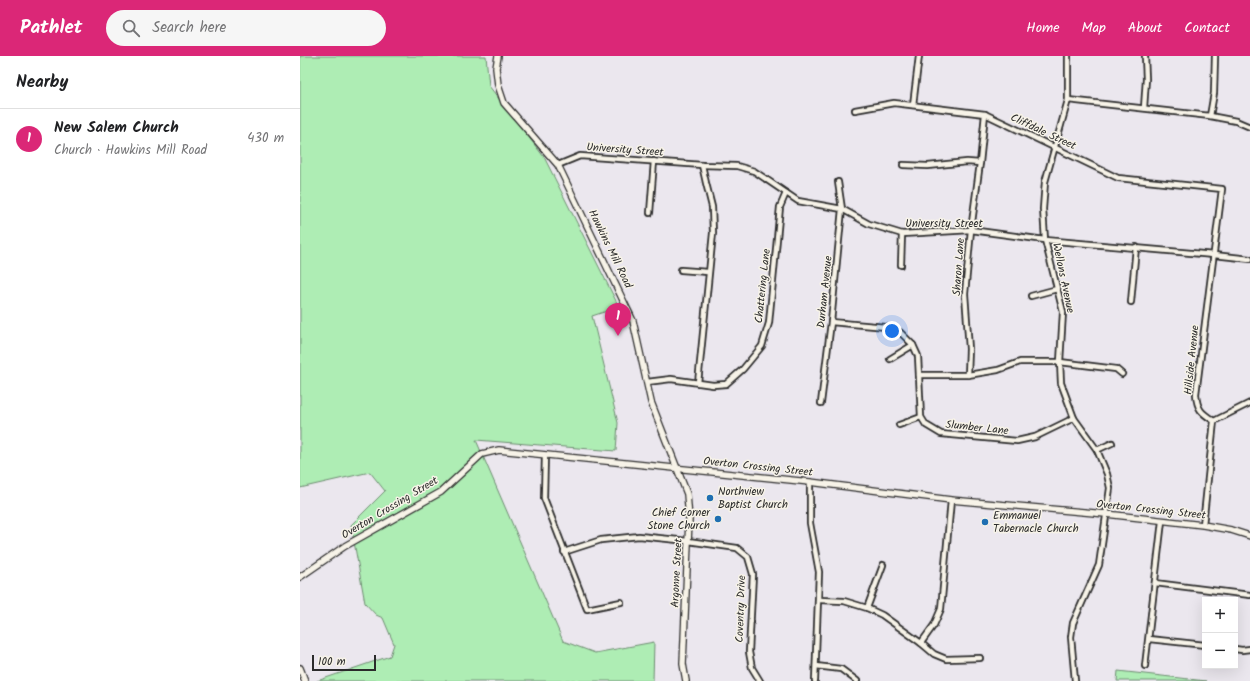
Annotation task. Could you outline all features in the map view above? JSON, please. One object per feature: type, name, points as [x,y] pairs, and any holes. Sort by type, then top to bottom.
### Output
[{"type":"street","name":"Hawkins Mill Road","points":[[498,56],[496,68],[498,85],[504,103],[558,164],[633,320],[651,402],[676,468]]},
{"type":"street","points":[[913,105],[920,56]]},
{"type":"street","name":"Wellons Avenue","points":[[1068,56],[1068,100],[1045,182],[1043,209],[1045,240],[1063,312],[1060,362],[1061,383],[1074,418],[1097,450],[1107,474],[1110,488],[1099,565],[1073,623],[1071,637],[1075,681]]},
{"type":"street","points":[[1144,108],[1146,79],[1145,56]]},
{"type":"street","points":[[1210,116],[1214,93],[1215,56]]},
{"type":"street","points":[[1068,100],[1210,116],[1236,121],[1250,127]]},
{"type":"street","name":"Cliffdale Street","points":[[855,110],[894,103],[985,114],[1118,178],[1222,189]]},
{"type":"street","name":"Sharon Lane","points":[[968,375],[969,349],[965,294],[985,114]]},
{"type":"street","name":"University Street","points":[[558,164],[580,156],[702,165],[737,166],[754,171],[798,201],[842,209],[869,224],[902,234],[971,230],[1045,240],[1214,254],[1250,259]]},
{"type":"street","points":[[650,213],[654,161]]},
{"type":"street","points":[[903,165],[928,166],[967,162],[980,163]]},
{"type":"street","points":[[698,383],[713,233],[712,207],[702,165]]},
{"type":"street","name":"Durham Avenue","points":[[821,403],[831,322],[842,209],[838,182]]},
{"type":"street","name":"Hillside Avenue","points":[[1214,421],[1201,412],[1197,403],[1196,394],[1222,189]]},
{"type":"street","name":"Chattering Lane","points":[[647,382],[671,379],[713,385],[726,384],[742,369],[762,346],[769,323],[780,207],[786,193]]},
{"type":"street","points":[[901,265],[902,234]]},
{"type":"street","points":[[1131,302],[1136,248]]},
{"type":"street","points":[[681,270],[708,272]]},
{"type":"street","points":[[1031,296],[1057,288]]},
{"type":"street","points":[[831,322],[886,327],[900,332],[913,345],[918,356],[921,417],[899,425]]},
{"type":"street","points":[[890,359],[913,345]]},
{"type":"street","points":[[919,375],[968,375],[998,370],[1020,362],[1060,362],[1116,369],[1122,374]]},
{"type":"street","points":[[1203,525],[1214,421],[1250,403]]},
{"type":"street","name":"Slumber Lane","points":[[921,417],[926,425],[942,434],[1017,441],[1035,437],[1074,418]]},
{"type":"street","points":[[1097,450],[1112,443]]},
{"type":"street","name":"Overton Crossing Street","points":[[300,577],[345,546],[440,492],[482,454],[499,450],[810,482],[951,500],[1106,514],[1203,525],[1231,530],[1250,536]]},
{"type":"street","points":[[545,455],[544,498],[587,609],[621,602]]},
{"type":"street","name":"Argonne Street","points":[[676,468],[687,494],[689,519],[683,664],[686,681]]},
{"type":"street","points":[[810,482],[810,523],[819,572],[815,681]]},
{"type":"street","points":[[921,643],[934,625],[941,608],[951,500]]},
{"type":"street","points":[[1145,666],[1162,521]]},
{"type":"street","name":"Coventry Drive","points":[[564,552],[601,540],[639,536],[737,548],[748,557],[753,574],[749,652],[752,668],[760,681]]},
{"type":"street","points":[[867,608],[883,565]]},
{"type":"street","points":[[1155,583],[1250,594]]},
{"type":"street","points":[[819,600],[844,601],[867,608],[882,615],[934,654],[946,659],[980,658]]},
{"type":"street","points":[[1149,639],[1202,645]]},
{"type":"street","points":[[1238,649],[1250,648]]},
{"type":"street","points":[[816,666],[841,668],[857,681]]},
{"type":"street","points":[[300,668],[305,681]]},
{"type":"green space","points":[[300,56],[486,56],[489,86],[544,157],[619,307],[592,316],[618,423],[616,451],[476,440],[563,641],[595,653],[654,642],[653,681],[317,681],[390,656],[394,644],[383,618],[376,615],[365,603],[351,525],[385,491],[370,472],[300,488]]},
{"type":"green space","points":[[1118,671],[1206,681],[1117,681]]},
{"type":"place","name":"New Salem Church","points":[[618,336]]},
{"type":"place","name":"Northview Baptist Church","points":[[710,498]]},
{"type":"place","name":"Chief Corner Stone Church","points":[[718,519]]},
{"type":"place","name":"Emmanuel Tabernacle Church","points":[[985,522]]}]
